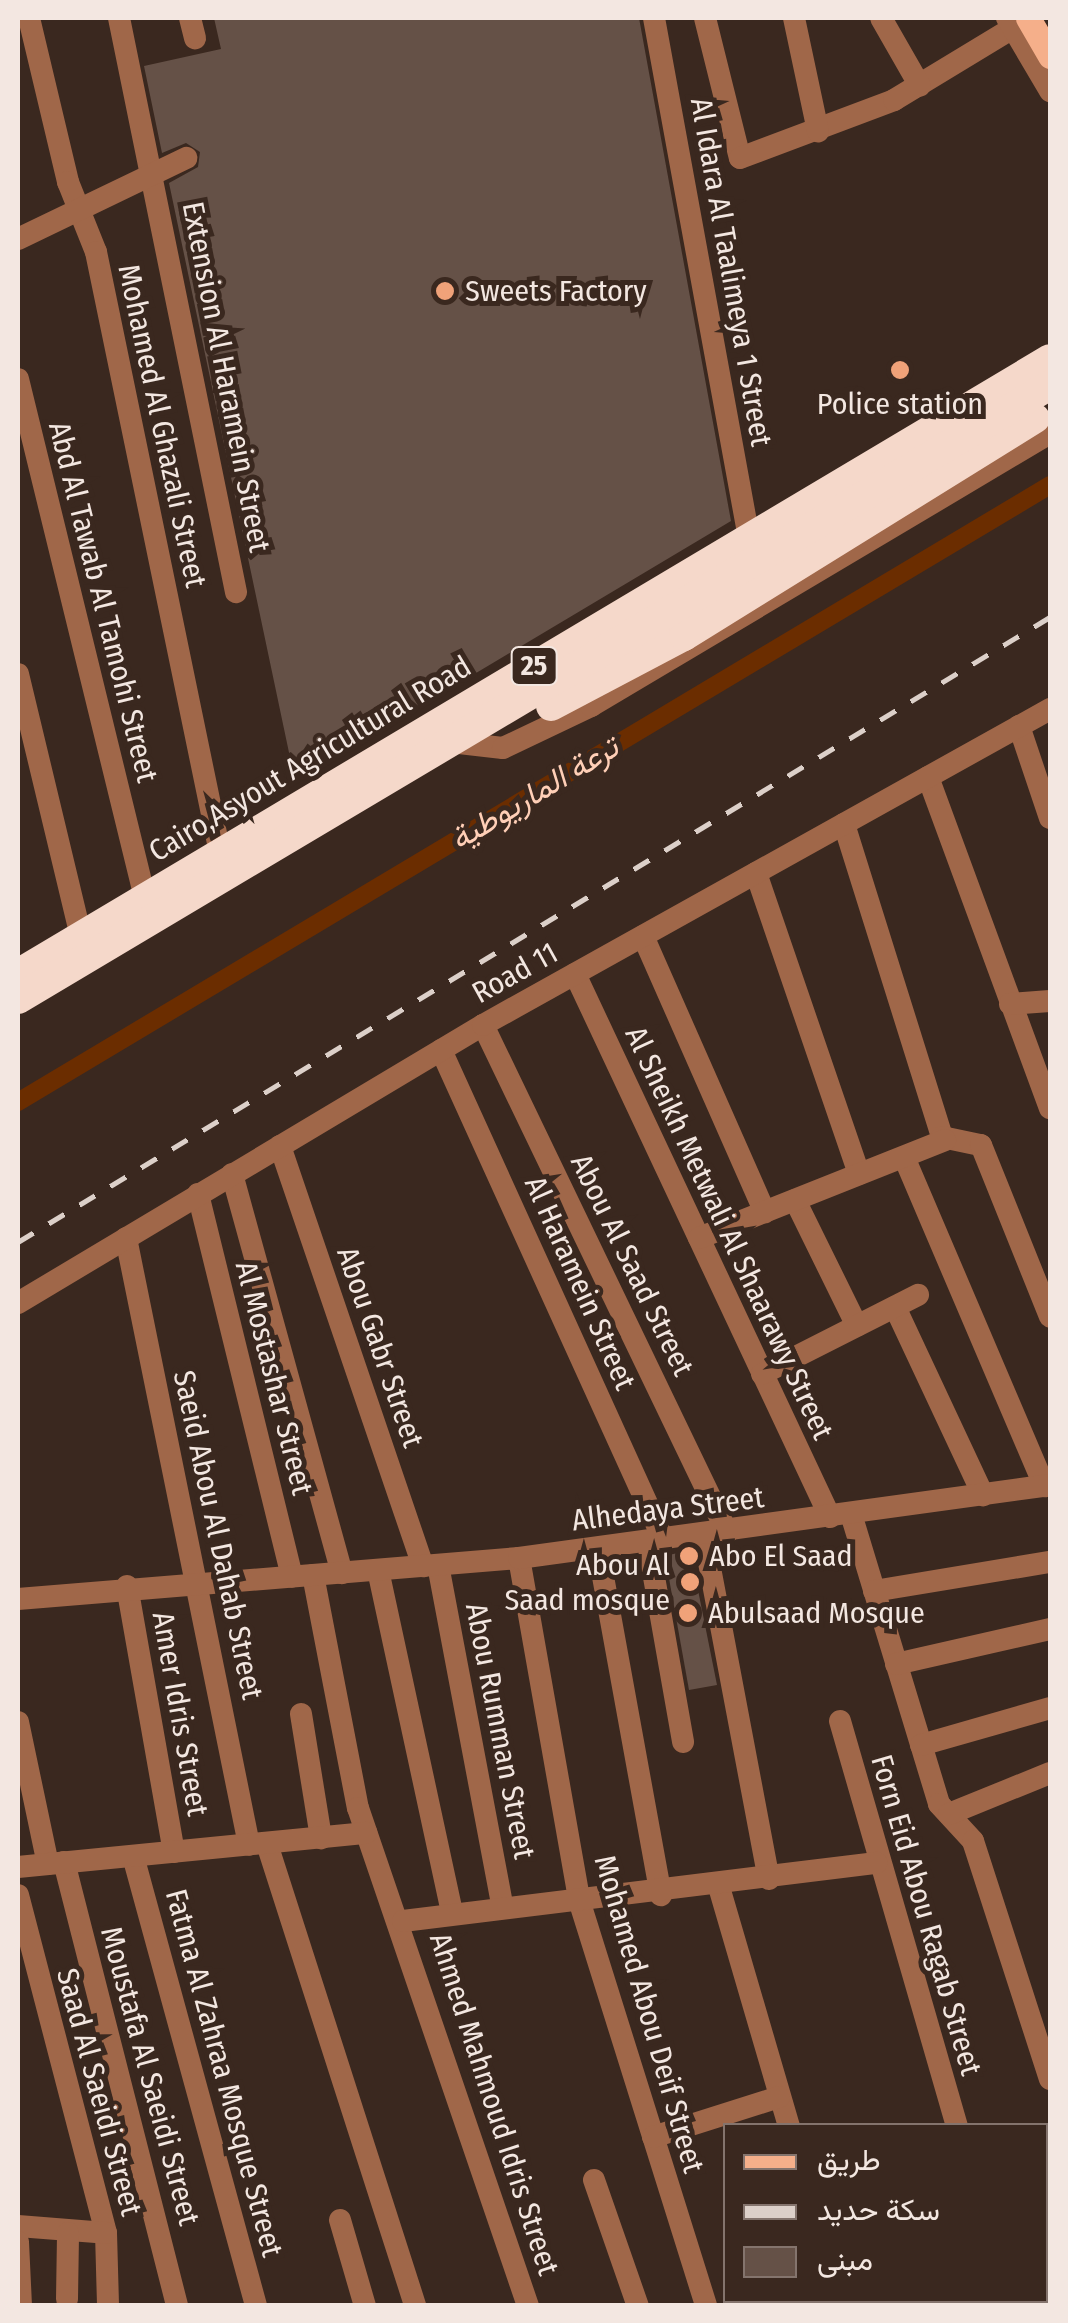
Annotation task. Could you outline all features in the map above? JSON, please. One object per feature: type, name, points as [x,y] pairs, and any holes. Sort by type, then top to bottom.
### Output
[{"type":"highway","name":"Cairo,Asyout Agricultural Road","points":[[18,974],[1050,359]]},
{"type":"highway","name":"Cairo,Asyout Agricultural Road","points":[[18,999],[459,743],[1050,384]]},
{"type":"highway","points":[[511,711],[547,708],[684,636],[1050,408]]},
{"type":"main road","points":[[1046,18],[1050,26]]},
{"type":"main road","points":[[1016,21],[1050,56]]},
{"type":"street","name":"Mohamed Al Ghazali Street","points":[[28,18],[80,209],[220,853]]},
{"type":"street","points":[[119,18],[157,172]]},
{"type":"street","name":"Al Idara Al Taalimeya 1 Street","points":[[654,18],[749,538]]},
{"type":"street","points":[[705,18],[739,157],[818,131],[920,86],[1016,21],[1050,91]]},
{"type":"street","points":[[794,18],[818,131]]},
{"type":"street","points":[[881,18],[920,86]]},
{"type":"street","points":[[18,239],[186,158]]},
{"type":"street","name":"Extension Al Haramein Street","points":[[157,172],[236,592]]},
{"type":"street","name":"Abd Al Tawab Al Tamohi Street","points":[[18,379],[144,898]]},
{"type":"street","points":[[459,743],[503,748],[591,706],[1050,433]]},
{"type":"street","points":[[18,674],[81,936]]},
{"type":"street","name":"Road 11","points":[[18,1303],[483,1024],[1050,709]]},
{"type":"street","points":[[1019,726],[1050,818]]},
{"type":"street","points":[[928,777],[1050,1108]]},
{"type":"street","points":[[844,824],[945,1140]]},
{"type":"street","points":[[756,873],[860,1174]]},
{"type":"street","points":[[642,936],[765,1212]]},
{"type":"street","name":"Al Sheikh Metwali Al Shaarawy Street","points":[[575,974],[762,1374],[840,1516],[874,1591],[920,1745],[949,1814],[973,1842],[1041,2020],[1050,2079]]},
{"type":"street","points":[[1010,1004],[1050,1001]]},
{"type":"street","name":"Abou Al Saad Street","points":[[483,1024],[716,1534],[769,1879]]},
{"type":"street","name":"Al Haramein Street","points":[[441,1050],[656,1542],[683,1742]]},
{"type":"street","points":[[699,1238],[945,1140],[981,1146],[1050,1317]]},
{"type":"street","name":"Abou Gabr Street","points":[[280,1146],[430,1566]]},
{"type":"street","points":[[904,1156],[1047,1485]]},
{"type":"street","points":[[232,1174],[342,1573]]},
{"type":"street","name":"Al Mostashar Street","points":[[198,1194],[302,1576],[366,1833]]},
{"type":"street","points":[[795,1200],[857,1326]]},
{"type":"street","name":"Saeid Abou Al Dahab Street","points":[[126,1238],[258,1844],[415,2306]]},
{"type":"street","points":[[762,1374],[918,1295]]},
{"type":"street","points":[[895,1306],[983,1495]]},
{"type":"street","name":"Alhedaya Street","points":[[18,1599],[128,1586],[519,1558],[716,1534],[1047,1485]]},
{"type":"street","points":[[598,1549],[661,1895]]},
{"type":"street","name":"Mohamed Abou Deif Street","points":[[519,1558],[579,1900],[706,2306]]},
{"type":"street","points":[[874,1591],[1050,1562]]},
{"type":"street","name":"Abou Rumman Street","points":[[430,1566],[503,1908]]},
{"type":"street","points":[[378,1570],[452,1914]]},
{"type":"street","name":"Amer Idris Street","points":[[128,1586],[174,1852]]},
{"type":"street","points":[[896,1664],[1050,1630]]},
{"type":"street","points":[[920,1745],[1050,1708]]},
{"type":"street","points":[[301,1714],[321,1838]]},
{"type":"street","name":"Forn Eid Abou Ragab Street","points":[[840,1721],[876,1863],[956,2123]]},
{"type":"street","name":"Moustafa Al Saeidi Street","points":[[18,1722],[177,2306]]},
{"type":"street","points":[[949,1814],[1050,1774]]},
{"type":"street","points":[[18,1867],[366,1833]]},
{"type":"street","name":"Ahmed Mahmoud Idris Street","points":[[366,1833],[403,1922],[528,2306]]},
{"type":"street","name":"Fatma Al Zahraa Mosque Street","points":[[133,1856],[256,2306]]},
{"type":"street","points":[[403,1922],[503,1908],[719,1888],[876,1863]]},
{"type":"street","points":[[719,1888],[788,2123]]},
{"type":"street","name":"Saad Al Saeidi Street","points":[[18,1895],[106,2233],[108,2306]]},
{"type":"street","points":[[653,2137],[732,2119],[779,2097]]},
{"type":"street","points":[[594,2180],[638,2306]]},
{"type":"street","points":[[340,2220],[365,2306]]},
{"type":"street","points":[[18,2226],[68,2234],[106,2233]]},
{"type":"street","points":[[67,2299],[68,2234]]},
{"type":"street","points":[[18,2242],[21,2306]]},
{"type":"building","name":"Sweets Factory","points":[[214,18],[639,18],[731,521],[295,781],[169,183],[198,167],[200,152],[186,143],[162,153],[144,66],[221,49]]},
{"type":"building","name":"Abulsaad Mosque","points":[[690,1550],[717,1685],[689,1690],[665,1556]]},
{"type":"waterway","name":"ترعة الماريوطية","points":[[18,1102],[1050,485]]},
{"type":"railway","points":[[18,1242],[1050,617]]},
{"type":"place","name":"Sweets Factory","points":[[445,291]]},
{"type":"place","name":"Police station","points":[[900,370]]},
{"type":"place","name":"Abo El Saad","points":[[689,1556]]},
{"type":"place","name":"Abou Al Saad mosque","points":[[690,1582]]},
{"type":"place","name":"Abulsaad Mosque","points":[[688,1613]]}]
